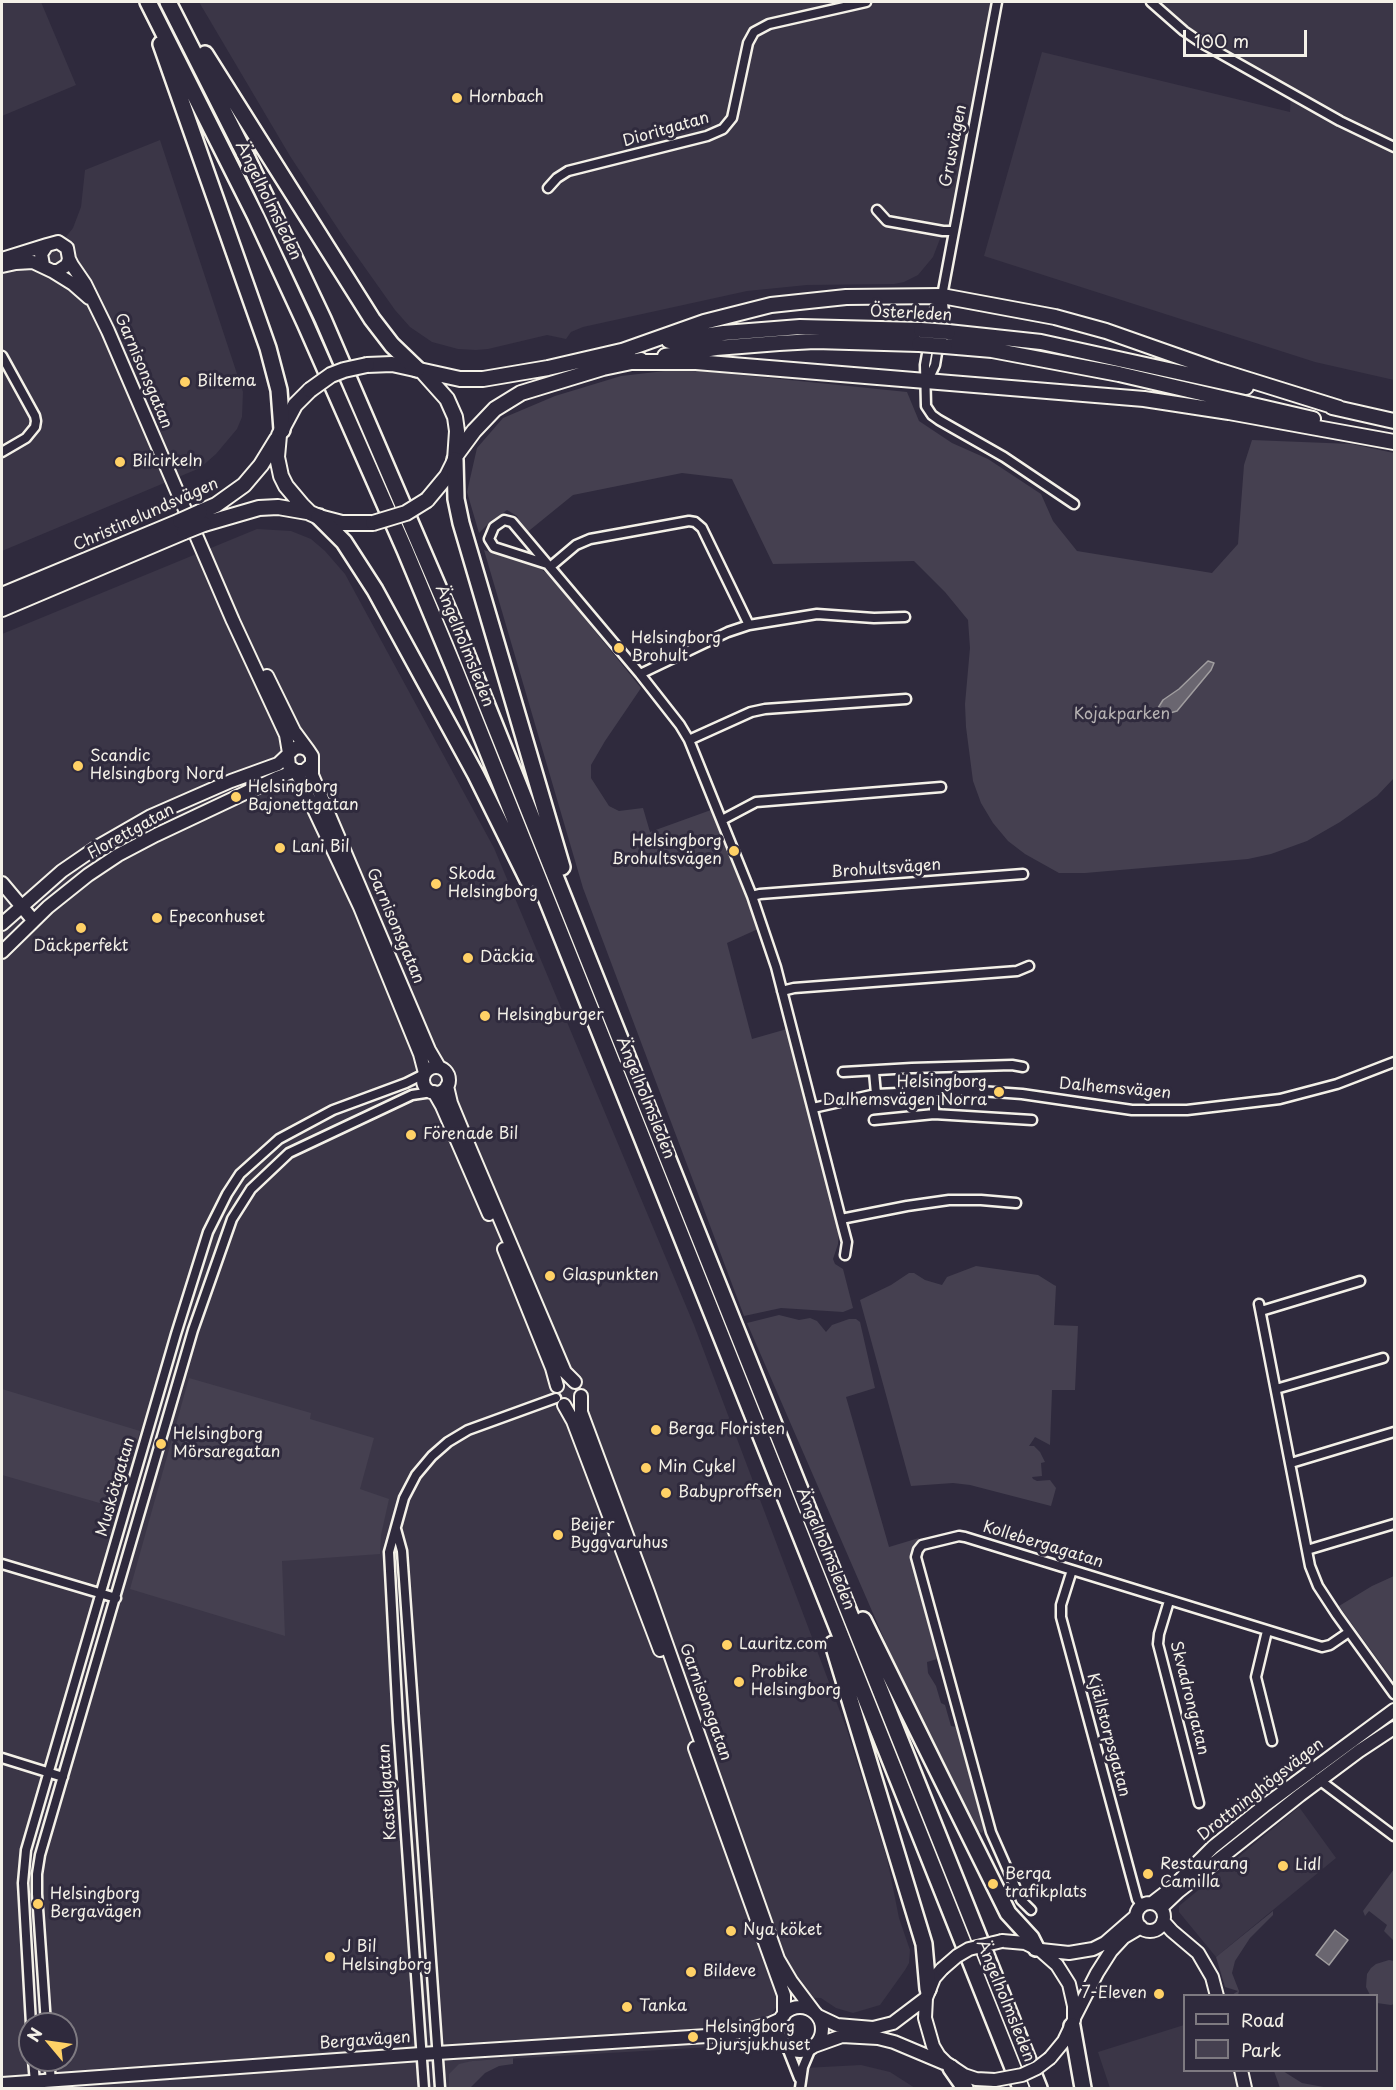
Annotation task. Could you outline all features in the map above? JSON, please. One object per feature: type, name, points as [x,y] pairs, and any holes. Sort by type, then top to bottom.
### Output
[{"type":"highway","points":[[147,2],[268,348],[279,390],[281,432]]},
{"type":"highway","name":"Ängelholmsleden","points":[[147,2],[256,217],[361,448],[455,670],[1021,2088]]},
{"type":"highway","name":"Ängelholmsleden","points":[[168,2],[247,158],[333,342],[460,638],[1039,2088]]},
{"type":"highway","points":[[176,2],[235,103],[372,319],[392,345],[420,370]]},
{"type":"highway","points":[[456,457],[458,513],[564,874],[576,926]]},
{"type":"highway","points":[[314,515],[344,542],[362,568],[476,775],[523,868],[574,987],[601,1035]]},
{"type":"highway","points":[[807,1506],[825,1532],[845,1583],[880,1658],[1008,1912],[1038,1949]]},
{"type":"highway","points":[[811,1563],[822,1608],[924,1944],[927,1994]]},
{"type":"highway","points":[[1073,2023],[1083,2088]]},
{"type":"highway","points":[[949,2066],[965,2088]]},
{"type":"main road","points":[[622,351],[704,322],[740,311],[771,305],[846,297],[942,296],[1055,317],[1107,330],[1217,370],[1339,408]]},
{"type":"main road","name":"Österleden","points":[[420,370],[460,379],[483,379],[696,337],[762,329],[846,327],[920,337],[1041,342],[1395,421]]},
{"type":"main road","name":"Österleden","points":[[456,457],[485,418],[514,397],[537,387],[603,368],[705,350],[779,343],[920,337]]},
{"type":"main road","name":"Österleden","points":[[946,339],[1149,380],[1395,440]]},
{"type":"main road","points":[[634,362],[696,362],[1144,399],[1395,440]]},
{"type":"main road","points":[[392,364],[420,370],[444,394],[452,409],[457,431],[456,457],[439,488],[427,500],[406,513],[373,523],[342,523],[314,515],[289,492],[281,476],[277,457],[281,432],[295,405],[310,390],[331,375],[344,370],[367,365],[392,364]]},
{"type":"main road","name":"Christinelundsvägen","points":[[202,518],[244,485],[261,465],[281,432]]},
{"type":"main road","name":"Christinelundsvägen","points":[[2,595],[202,518],[268,507],[290,508],[314,515]]},
{"type":"main road","name":"Christinelundsvägen","points":[[2,609],[182,526]]},
{"type":"street","name":"Dioritgatan","points":[[548,188],[568,171],[707,136],[723,129],[732,118],[748,44],[754,32],[769,24],[866,2]]},
{"type":"street","name":"Grusvägen","points":[[997,2],[942,296],[944,311],[935,366],[926,382],[926,406],[932,415],[1004,458],[1074,504]]},
{"type":"street","points":[[1151,2],[1200,42],[1340,121],[1395,147]]},
{"type":"street","points":[[877,210],[886,221],[954,231]]},
{"type":"street","name":"Garnisonsgatan","points":[[47,245],[58,242],[63,244],[108,332],[233,621],[286,735],[290,766],[296,771],[360,907],[420,1054],[424,1085],[433,1092],[442,1106],[501,1241],[552,1368],[559,1396],[573,1421],[663,1656],[784,1995],[782,2017]]},
{"type":"street","points":[[47,245],[41,254],[48,268]]},
{"type":"street","points":[[2,260],[47,245]]},
{"type":"street","points":[[2,266],[24,262],[63,269],[69,259]]},
{"type":"street","name":"Garnisonsgatan","points":[[48,268],[92,300]]},
{"type":"street","points":[[2,356],[35,416],[36,422],[35,427],[26,438],[2,452]]},
{"type":"street","points":[[549,566],[494,547],[489,539],[494,527],[504,520],[512,522],[640,674],[689,740],[752,896],[782,991],[847,1242],[845,1255]]},
{"type":"street","points":[[549,566],[576,545],[590,539],[689,521],[695,522],[702,528],[749,625]]},
{"type":"street","points":[[640,674],[728,632],[749,625],[817,614],[874,618],[904,617]]},
{"type":"street","name":"Garnisonsgatan","points":[[233,621],[252,648],[294,731],[312,756],[312,775],[429,1050],[439,1067],[448,1074],[447,1086],[451,1102],[562,1365],[565,1372],[580,1388],[581,1412],[656,1614],[778,1959],[786,1974],[816,2014]]},
{"type":"street","points":[[689,740],[751,712],[765,709],[906,699]]},
{"type":"street","points":[[288,755],[298,747],[308,750]]},
{"type":"street","name":"Florettgatan","points":[[2,924],[62,871],[114,836],[195,796],[278,764],[288,755]]},
{"type":"street","points":[[296,771],[304,771],[312,764]]},
{"type":"street","name":"Florettgatan","points":[[2,952],[33,920],[79,881],[118,855],[166,830],[296,771]]},
{"type":"street","points":[[722,820],[738,809],[756,802],[941,788]]},
{"type":"street","name":"Brohultsvägen","points":[[752,896],[1023,874]]},
{"type":"street","points":[[2,883],[33,920]]},
{"type":"street","points":[[782,991],[794,988],[1017,971],[1029,966]]},
{"type":"street","name":"Dalhemsvägen","points":[[813,1108],[876,1094],[934,1090],[1007,1093],[1132,1110],[1187,1110],[1280,1099],[1337,1084],[1395,1062]]},
{"type":"street","points":[[843,1072],[1012,1065],[1023,1067]]},
{"type":"street","points":[[424,1074],[432,1067],[439,1067]]},
{"type":"street","points":[[874,1071],[876,1094]]},
{"type":"street","name":"Muskötgatan","points":[[30,2012],[22,1876],[26,1850],[176,1334],[208,1232],[240,1174],[279,1139],[333,1110],[424,1074]]},
{"type":"street","points":[[433,1092],[443,1090],[447,1086]]},
{"type":"street","points":[[934,1090],[934,1114]]},
{"type":"street","name":"Muskötgatan","points":[[45,2012],[37,1874],[43,1844],[193,1330],[232,1219],[261,1178],[289,1153],[412,1095],[433,1092]]},
{"type":"street","points":[[874,1120],[934,1114],[1032,1120]]},
{"type":"street","points":[[841,1219],[918,1203],[949,1200],[1016,1203]]},
{"type":"street","points":[[1360,1281],[1260,1307],[1311,1566],[1318,1586],[1395,1694]]},
{"type":"street","points":[[1276,1389],[1383,1358]]},
{"type":"street","points":[[575,1382],[565,1380],[559,1396],[574,1404],[580,1396]]},
{"type":"street","name":"Kastellgatan","points":[[424,2088],[398,1722],[389,1552],[404,1498],[416,1475],[432,1456],[448,1442],[468,1430],[559,1396]]},
{"type":"street","points":[[1291,1463],[1395,1432]]},
{"type":"street","points":[[1307,1550],[1395,1524]]},
{"type":"street","name":"Kastellgatan","points":[[396,1529],[402,1551],[440,2088]]},
{"type":"street","name":"Kollebergagatan","points":[[1031,1910],[1021,1900],[991,1832],[916,1554],[922,1545],[963,1536],[1322,1647],[1330,1645],[1349,1632]]},
{"type":"street","points":[[2,1564],[116,1598]]},
{"type":"street","name":"Kjällstorpsgatan","points":[[1072,1570],[1061,1605],[1061,1617],[1137,1899],[1150,1916]]},
{"type":"street","name":"Skvadrongatan","points":[[1169,1601],[1158,1644],[1200,1803]]},
{"type":"street","points":[[1267,1631],[1257,1668],[1256,1681],[1272,1741]]},
{"type":"street","name":"Drottninghögsvägen","points":[[1073,2023],[1096,1973],[1124,1937],[1395,1710]]},
{"type":"street","name":"Drottninghögsvägen","points":[[1315,1775],[1395,1728]]},
{"type":"street","points":[[2,1758],[63,1777]]},
{"type":"street","points":[[1315,1775],[1395,1836]]},
{"type":"street","points":[[1150,1916],[1198,1953],[1212,1977],[1217,1994]]},
{"type":"street","name":"Drottninghögsvägen","points":[[1038,1949],[1069,1953],[1093,1949],[1150,1916]]},
{"type":"street","points":[[785,2044],[798,2050],[842,2036],[878,2038],[905,2046],[976,2079],[995,2080],[1022,2075],[1037,2068],[1050,2058],[1064,2041],[1073,2023],[1072,1994],[1066,1977],[1058,1965],[1038,1949],[1017,1941],[1002,1941],[969,1949],[957,1956],[942,1969],[927,1994],[893,2023],[873,2028],[837,2025],[802,2007],[792,2009],[782,2017],[779,2031],[800,2086]]},
{"type":"street","points":[[927,1994],[925,2018],[929,2035],[939,2056],[949,2066]]},
{"type":"street","points":[[800,2086],[803,2067],[812,2047],[820,2038],[822,2029],[816,2014]]},
{"type":"street","name":"Bergavägen","points":[[731,2034],[770,2024],[782,2017]]},
{"type":"street","name":"Bergavägen","points":[[2,2084],[731,2034],[771,2037],[785,2044]]},
{"type":"street","points":[[34,2072],[35,2082]]},
{"type":"street","points":[[50,2072],[51,2080]]},
{"type":"street","points":[[1241,2072],[1245,2088]]},
{"type":"shaded area","points":[[2,2],[41,2],[76,85],[2,116]]},
{"type":"shaded area","points":[[199,2],[997,2],[954,231],[943,231],[933,257],[918,275],[894,284],[807,285],[747,291],[583,327],[571,332],[566,339],[547,335],[476,350],[458,349],[432,342],[410,327],[395,310],[290,156]]},
{"type":"shaded area","points":[[1156,2],[1394,2],[1394,380],[1315,362],[984,256],[1042,52],[1290,112],[1291,88],[1227,55],[1186,29]]},
{"type":"shaded area","points":[[160,140],[243,392],[242,417],[237,429],[216,454],[200,468],[2,551],[2,266],[46,257],[65,238],[73,228],[81,207],[85,170]]},
{"type":"shaded area","points":[[257,529],[291,531],[311,539],[345,574],[494,848],[694,1325],[847,1730],[887,1858],[899,1918],[910,1950],[909,1963],[880,2005],[853,2013],[836,2008],[821,1998],[792,1997],[781,2002],[773,2011],[763,2044],[472,2061],[450,2074],[449,2088],[2,2088],[2,634]]},
{"type":"shaded area","points":[[1208,661],[1214,663],[1211,670],[1177,711],[1170,713],[1158,708],[1163,700],[1179,689]]},
{"type":"shaded area","points":[[1299,1807],[1336,1858],[1216,1957],[1179,1912],[1179,1906]]},
{"type":"shaded area","points":[[1335,1930],[1348,1940],[1329,1965],[1316,1955]]},
{"type":"shaded area","points":[[1183,2025],[1183,2072],[1236,2072],[1242,2088],[1110,2088],[1098,2052]]},
{"type":"shaded area","points":[[861,2065],[890,2072],[915,2088],[806,2088],[804,2068]]},
{"type":"green space","name":"Kojakparken","points":[[682,369],[907,392],[919,421],[952,443],[988,459],[1041,494],[1053,521],[1077,551],[1212,573],[1238,544],[1244,465],[1252,440],[1352,444],[1394,453],[1394,778],[1377,796],[1340,822],[1307,841],[1271,854],[1248,859],[1085,873],[1059,873],[1025,854],[1008,841],[993,823],[981,803],[973,781],[966,727],[965,704],[970,648],[968,620],[945,592],[914,561],[773,564],[732,479],[682,473],[573,495],[525,534],[517,516],[507,510],[479,533],[467,492],[477,448],[503,418],[555,396],[621,376]]},
{"type":"green space","points":[[484,550],[541,569],[551,577],[641,688],[591,765],[591,778],[609,806],[619,811],[643,808],[650,832],[711,810],[758,929],[727,943],[752,1039],[787,1029],[839,1230],[838,1244],[833,1259],[835,1264],[843,1269],[853,1308],[843,1312],[781,1308],[744,1316],[583,888]]},
{"type":"green space","points":[[976,1266],[1038,1275],[1056,1286],[1054,1325],[1078,1326],[1075,1390],[1052,1390],[1050,1445],[1035,1437],[1029,1446],[1034,1446],[1040,1452],[1045,1462],[1041,1463],[1042,1476],[1032,1477],[1033,1479],[1050,1480],[1056,1488],[1051,1506],[970,1485],[953,1483],[911,1486],[860,1300],[891,1285],[909,1273],[942,1285],[947,1277]]},
{"type":"green space","points":[[779,1315],[799,1320],[810,1318],[817,1321],[826,1332],[832,1325],[849,1319],[856,1319],[860,1322],[875,1388],[846,1397],[889,1547],[919,1538],[910,1556],[937,1659],[927,1662],[928,1673],[936,1686],[941,1703],[945,1705],[951,1726],[956,1727],[984,1830],[982,1833],[978,1831],[895,1664],[747,1323]]},
{"type":"green space","points":[[189,1378],[311,1413],[310,1419],[374,1438],[360,1489],[389,1499],[381,1535],[380,1554],[282,1561],[285,1636],[130,1589]]},
{"type":"green space","points":[[2,1389],[140,1431],[117,1508],[2,1475]]},
{"type":"green space","points":[[1394,1576],[1394,1682],[1339,1606]]},
{"type":"green space","points":[[1394,1869],[1394,1941],[1384,1931],[1387,1925],[1369,1911],[1365,1916],[1363,1911]]},
{"type":"green space","points":[[1273,1911],[1273,1915],[1250,1938],[1235,1961],[1232,1973],[1239,1991],[1238,1994],[1234,1994],[1238,1991],[1225,1987],[1216,1957]]},
{"type":"green space","points":[[1389,1960],[1394,1961],[1394,2004],[1378,2003],[1378,1994],[1370,1994],[1366,1987],[1367,1974],[1376,1964]]},
{"type":"green space","points":[[513,2058],[513,2064],[499,2066],[485,2073],[470,2088],[449,2088],[449,2074],[459,2064]]},
{"type":"green space","points":[[1274,2072],[1285,2072],[1302,2083],[1329,2088],[1280,2088]]},
{"type":"place","name":"Hornbach","points":[[457,98]]},
{"type":"place","name":"Biltema","points":[[185,382]]},
{"type":"place","name":"Bilcirkeln","points":[[120,462]]},
{"type":"place","name":"Helsingborg Brohult","points":[[619,648]]},
{"type":"place","name":"Scandic Helsingborg Nord","points":[[78,766]]},
{"type":"place","name":"Helsingborg Bajonettgatan","points":[[236,797]]},
{"type":"place","name":"Lani Bil","points":[[280,848]]},
{"type":"place","name":"Helsingborg Brohultsvägen","points":[[734,851]]},
{"type":"place","name":"Skoda Helsingborg","points":[[436,884]]},
{"type":"place","name":"Epeconhuset","points":[[157,918]]},
{"type":"place","name":"Däckperfekt","points":[[81,928]]},
{"type":"place","name":"Däckia","points":[[468,958]]},
{"type":"place","name":"Helsingburger","points":[[485,1016]]},
{"type":"place","name":"Helsingborg Dalhemsvägen Norra","points":[[999,1092]]},
{"type":"place","name":"Förenade Bil","points":[[411,1135]]},
{"type":"place","name":"Glaspunkten","points":[[550,1276]]},
{"type":"place","name":"Berga Floristen","points":[[656,1430]]},
{"type":"place","name":"Helsingborg Mörsaregatan","points":[[161,1444]]},
{"type":"place","name":"Min Cykel","points":[[646,1468]]},
{"type":"place","name":"Babyproffsen","points":[[666,1493]]},
{"type":"place","name":"Beijer Byggvaruhus","points":[[558,1535]]},
{"type":"place","name":"Lauritz.com","points":[[727,1645]]},
{"type":"place","name":"Probike Helsingborg","points":[[739,1682]]},
{"type":"place","name":"Lidl","points":[[1283,1866]]},
{"type":"place","name":"Restaurang Camilla","points":[[1148,1874]]},
{"type":"place","name":"Berga trafikplats","points":[[993,1884]]},
{"type":"place","name":"Helsingborg Bergavägen","points":[[38,1904]]},
{"type":"place","name":"Nya köket","points":[[731,1931]]},
{"type":"place","name":"J Bil Helsingborg","points":[[330,1957]]},
{"type":"place","name":"Bildeve","points":[[691,1972]]},
{"type":"place","name":"7-Eleven","points":[[1159,1994]]},
{"type":"place","name":"Tanka","points":[[627,2007]]},
{"type":"place","name":"Helsingborg Djursjukhuset","points":[[693,2037]]}]
